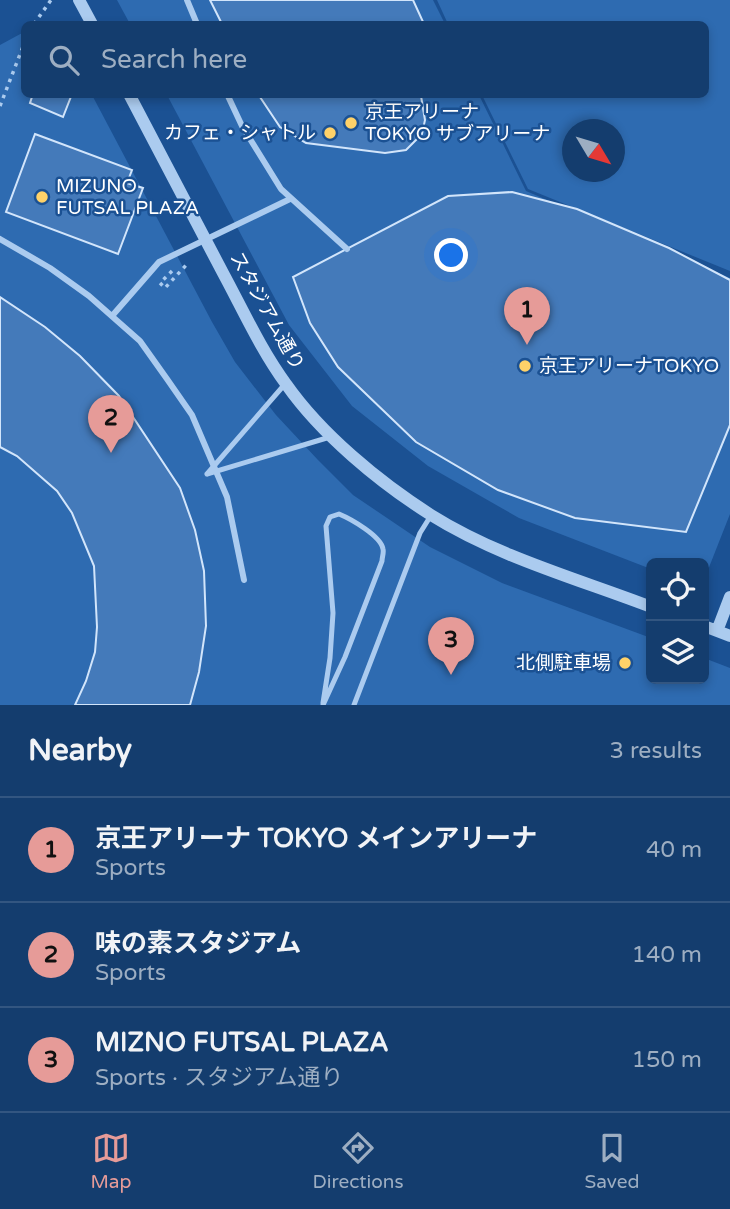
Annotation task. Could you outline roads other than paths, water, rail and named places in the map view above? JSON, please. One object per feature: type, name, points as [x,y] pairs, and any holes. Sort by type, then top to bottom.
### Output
[{"type":"street","points":[[79,0],[90,21]]},
{"type":"street","points":[[187,0],[196,21]]},
{"type":"street","name":"スタジアム通り","points":[[131,98],[259,341],[285,384],[333,436],[377,476],[431,515],[506,552],[646,605]]},
{"type":"street","points":[[230,98],[242,126],[281,189],[347,249]]},
{"type":"street","points":[[112,316],[159,262],[290,199]]},
{"type":"street","points":[[0,239],[50,268],[140,341],[191,415],[227,497],[244,580]]},
{"type":"street","points":[[717,631],[730,597]]},
{"type":"street","points":[[709,628],[730,636]]},
{"type":"lane","points":[[285,384],[207,474],[333,436]]},
{"type":"lane","points":[[339,514],[367,531],[379,541],[383,550],[382,561],[323,704],[333,613],[326,526],[330,517],[339,514]]},
{"type":"lane","points":[[354,705],[420,533],[431,515]]},
{"type":"place","name":"京王アリーナ TOKYO サブアリーナ","points":[[351,123]]},
{"type":"place","name":"カフェ・シャトル","points":[[330,133]]},
{"type":"place","name":"MIZUNO FUTSAL PLAZA","points":[[42,197]]},
{"type":"place","name":"京王アリーナ TOKYO メインアリーナ","points":[[527,345]]},
{"type":"place","name":"京王アリーナTOKYO","points":[[525,366]]},
{"type":"place","name":"味の素スタジアム","points":[[111,453]]},
{"type":"place","name":"北側駐車場","points":[[625,663]]},
{"type":"place","name":"MIZNO FUTSAL PLAZA","points":[[451,675]]}]
